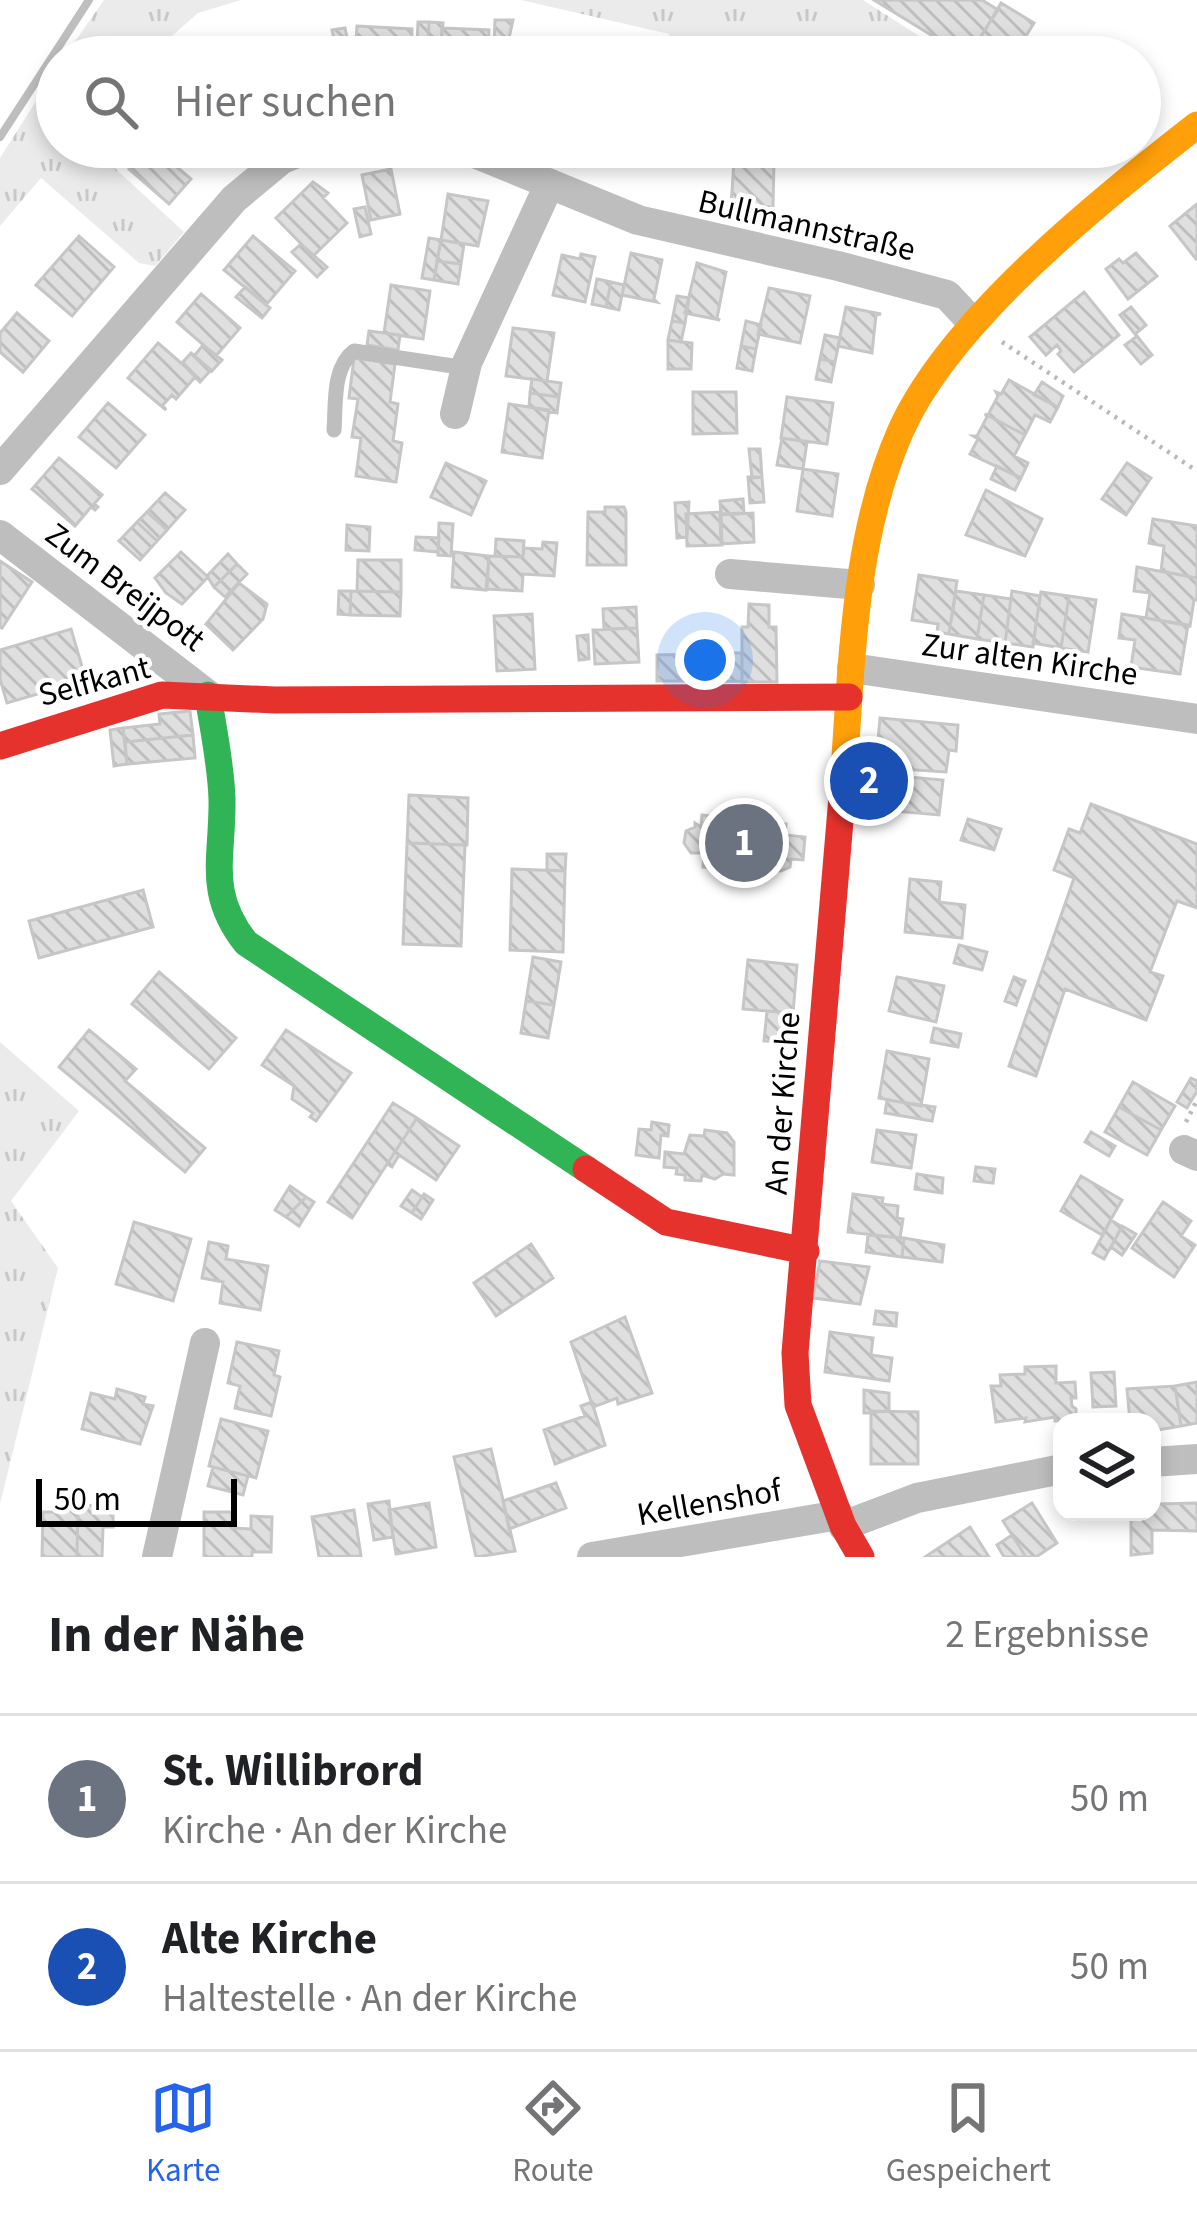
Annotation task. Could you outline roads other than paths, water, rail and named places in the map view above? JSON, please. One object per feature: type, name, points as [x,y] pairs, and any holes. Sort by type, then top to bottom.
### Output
[{"type":"street","name":"An der Kirche","points":[[1161,153],[1197,125]]},
{"type":"street","points":[[0,470],[234,199],[272,168]]},
{"type":"street","name":"Bullmannstraße","points":[[509,168],[659,226],[947,296],[972,322]]},
{"type":"street","name":"An der Kirche","points":[[208,694],[222,798],[217,887],[227,922],[246,943],[666,1222],[806,1252],[850,683],[860,585],[884,478],[902,426],[929,379],[972,322],[1141,168]]},
{"type":"street","points":[[455,414],[466,368],[549,185]]},
{"type":"street","name":"Zum Breijpott","points":[[0,535],[208,694]]},
{"type":"street","points":[[730,574],[860,585]]},
{"type":"street","points":[[208,694],[275,700],[850,683]]},
{"type":"street","name":"Zur alten Kirche","points":[[850,683],[1197,718]]},
{"type":"street","name":"Selfkant","points":[[0,746],[161,695],[208,694]]},
{"type":"street","points":[[806,1252],[795,1353],[798,1405],[841,1521],[861,1557]]},
{"type":"street","points":[[158,1557],[206,1343]]},
{"type":"street","points":[[1161,1461],[1197,1459]]},
{"type":"street","name":"Kellenshof","points":[[592,1557],[841,1521],[917,1498],[1053,1471]]},
{"type":"lane","points":[[334,430],[340,370],[344,358],[354,351],[466,368]]},
{"type":"waterway","points":[[66,36],[89,0]]},
{"type":"waterway","points":[[0,137],[36,82]]},
{"type":"place","name":"Alte Kirche","points":[[869,781]]},
{"type":"place","name":"St. Willibrord","points":[[744,843]]}]
